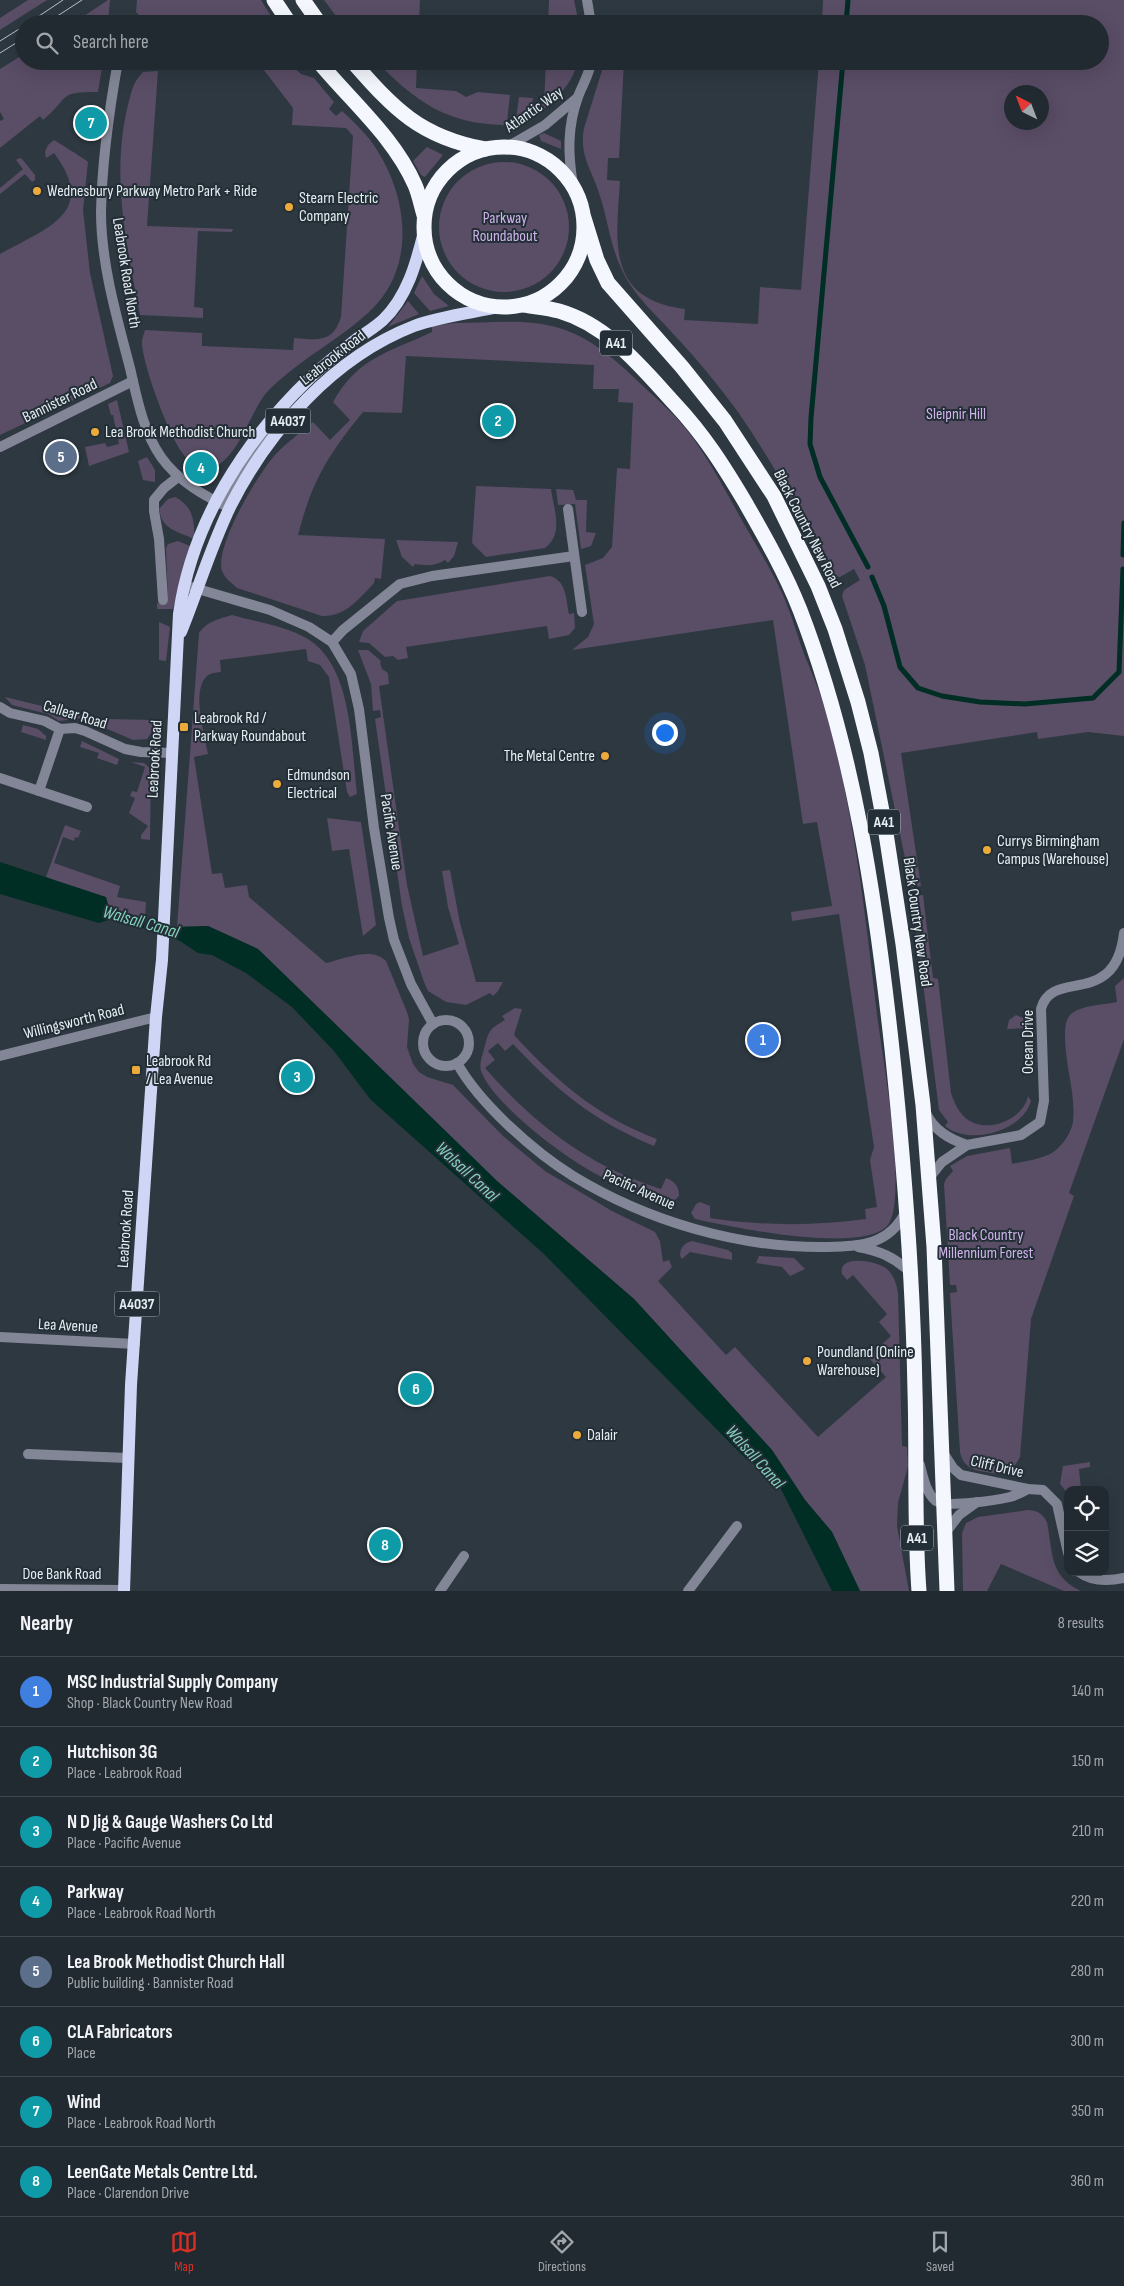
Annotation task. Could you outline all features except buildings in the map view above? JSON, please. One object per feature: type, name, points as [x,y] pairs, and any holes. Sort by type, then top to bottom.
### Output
[{"type":"highway","points":[[274,0],[284,15]]},
{"type":"highway","points":[[303,0],[314,15]]},
{"type":"highway","name":"A41","points":[[326,70],[381,131],[396,152],[416,186],[425,216]]},
{"type":"highway","name":"A41","points":[[360,70],[374,86],[414,122],[431,133],[458,144],[485,149],[507,147],[532,152],[549,160],[561,170],[573,185],[580,199],[584,218],[584,238],[580,255],[566,278],[546,296],[524,305]]},
{"type":"highway","name":"A41","points":[[485,149],[460,160],[446,172],[434,189],[425,216],[424,232],[428,254],[444,281],[467,298],[482,304],[499,307],[524,305],[557,310],[612,340],[634,359],[711,446],[769,543],[799,607],[831,702],[848,770],[871,889],[887,1000],[910,1272],[915,1392],[919,1591]]},
{"type":"highway","name":"Black Country New Road","points":[[584,218],[597,260],[608,283],[682,367],[725,421],[770,489],[818,586],[835,629],[858,702],[871,753],[885,827],[903,944],[923,1105],[930,1177],[945,1503],[947,1591]]},
{"type":"main road","name":"Leabrook Road","points":[[124,1590],[134,1344],[156,1017],[162,960],[171,753],[179,614],[183,584],[250,445],[276,412],[311,377],[382,320],[392,308],[403,293],[415,267],[424,232]]},
{"type":"main road","name":"Leabrook Road","points":[[178,639],[198,589],[222,504],[307,399],[334,374],[361,353],[389,337],[427,322],[499,307]]},
{"type":"street","points":[[587,0],[590,15]]},
{"type":"street","name":"Leabrook Road North","points":[[117,70],[104,147],[101,213],[106,260],[118,322],[144,423],[160,456],[178,477],[196,490],[222,504]]},
{"type":"street","name":"Atlantic Way","points":[[573,185],[568,155],[569,133],[577,98],[589,70]]},
{"type":"street","name":"Atlantic Way","points":[[507,147],[545,125],[577,98]]},
{"type":"street","name":"Bannister Road","points":[[0,447],[133,382]]},
{"type":"street","points":[[162,600],[159,539],[154,500],[164,488],[178,477]]},
{"type":"street","points":[[568,509],[582,612]]},
{"type":"street","points":[[332,642],[343,630],[400,584],[432,576],[574,556]]},
{"type":"street","name":"Pacific Avenue","points":[[183,584],[270,610],[309,627],[332,642],[351,674],[359,709],[374,828],[394,940],[411,984],[433,1024]]},
{"type":"street","name":"Callear Road","points":[[0,706],[10,713],[45,721],[60,729],[75,728],[85,731],[125,749],[141,752],[171,753]]},
{"type":"street","points":[[39,791],[60,729]]},
{"type":"street","points":[[0,778],[87,807]]},
{"type":"street","name":"Ocean Drive","points":[[930,1177],[942,1162],[968,1145],[1021,1135],[1040,1122],[1044,1101],[1043,1002],[1047,996],[1056,990],[1094,981],[1105,976],[1118,960],[1124,933]]},
{"type":"street","name":"Willingsworth Road","points":[[0,1056],[156,1017]]},
{"type":"street","points":[[448,1020],[462,1025],[466,1031],[469,1045],[467,1051],[456,1063],[452,1065],[439,1064],[428,1056],[423,1044],[424,1036],[433,1024],[448,1020]]},
{"type":"street","name":"Pacific Avenue","points":[[456,1063],[472,1087],[542,1155],[573,1176],[614,1198],[678,1224],[749,1241],[810,1247],[856,1246],[877,1241],[887,1236],[899,1224],[906,1210]]},
{"type":"street","points":[[923,1105],[926,1114],[941,1132],[956,1141],[968,1145]]},
{"type":"street","name":"Pacific Avenue","points":[[856,1246],[880,1251],[899,1262],[910,1272]]},
{"type":"street","name":"Lea Avenue","points":[[0,1337],[134,1344]]},
{"type":"street","points":[[915,1445],[927,1490],[936,1501],[945,1503]]},
{"type":"street","name":"Cliff Drive","points":[[942,1450],[953,1468],[961,1475],[1028,1489],[1044,1490],[1057,1504],[1064,1535]]},
{"type":"street","points":[[28,1454],[128,1458]]},
{"type":"street","name":"Cliff Drive","points":[[945,1503],[978,1502],[1012,1497],[1028,1489]]},
{"type":"street","name":"Cliff Drive","points":[[946,1532],[959,1516],[978,1502]]},
{"type":"street","points":[[688,1591],[737,1526]]},
{"type":"street","points":[[440,1591],[464,1556]]},
{"type":"street","points":[[1084,1576],[1099,1580],[1124,1578]]},
{"type":"street","name":"Doe Bank Road","points":[[0,1589],[124,1590]]},
{"type":"green space","points":[[28,0],[47,0],[24,15],[15,15],[15,20],[0,30],[0,18]]},
{"type":"green space","points":[[108,0],[110,0],[109,15],[86,15]]},
{"type":"green space","points":[[137,0],[261,0],[270,15],[139,15],[136,12]]},
{"type":"green space","points":[[324,0],[420,0],[419,15],[335,15]]},
{"type":"green space","points":[[549,0],[574,0],[577,15],[548,15]]},
{"type":"green space","name":"Sleipnir Hill","points":[[823,0],[1124,0],[1124,736],[1088,732],[1038,739],[1037,732],[901,753],[921,886],[911,887],[865,665],[842,596],[844,590],[860,580],[854,569],[840,577],[832,576],[827,570],[786,489],[738,412],[671,331],[634,291],[615,253],[602,203],[584,154],[583,146],[584,128],[602,70],[624,70],[619,158],[608,158],[607,180],[620,181],[617,225],[618,246],[621,264],[629,280],[641,293],[659,303],[685,309],[684,320],[758,324],[760,287],[801,290],[818,70],[1109,70],[1109,15],[822,15]]},
{"type":"green space","points":[[15,60],[15,70],[102,70],[98,92],[76,93],[65,97],[43,120],[40,116],[0,148],[0,121],[4,119],[0,112],[0,69]]},
{"type":"green space","points":[[264,70],[296,70],[301,74],[314,78],[334,102],[329,109],[336,116],[342,111],[361,129],[373,145],[388,170],[396,191],[401,212],[400,256],[394,276],[383,296],[368,313],[291,371],[267,392],[235,448],[227,458],[218,465],[208,468],[196,466],[181,451],[157,398],[143,351],[142,341],[145,330],[202,333],[202,346],[293,350],[294,338],[317,339],[329,336],[334,332],[341,317],[353,136],[346,128],[292,125],[293,108]]},
{"type":"green space","points":[[385,70],[417,70],[416,88],[456,91],[466,97],[478,92],[510,95],[507,122],[504,125],[483,124],[448,115],[418,99]]},
{"type":"green space","points":[[546,70],[575,70],[563,90],[547,106],[519,123],[516,119],[519,97],[533,98],[532,104],[544,104]]},
{"type":"green space","points":[[158,71],[147,226],[233,229],[232,232],[198,231],[194,307],[203,308],[203,318],[140,315],[130,264],[121,187],[122,135],[132,89],[136,80],[143,72]]},
{"type":"green space","points":[[544,133],[561,141],[561,149],[541,141],[539,135]]},
{"type":"green space","points":[[54,140],[88,162],[83,210],[90,273],[113,376],[110,383],[0,435],[0,254],[49,226],[61,216],[69,204],[71,190],[66,174],[54,153],[46,158],[45,152],[48,145]]},
{"type":"green space","points":[[427,147],[443,155],[425,177],[421,175],[413,161]]},
{"type":"green space","points":[[19,158],[35,175],[35,180],[32,182],[25,174],[0,194],[0,188],[23,169],[16,160]]},
{"type":"green space","name":"Parkway Roundabout","points":[[504,162],[517,163],[529,167],[550,181],[564,202],[568,214],[568,240],[564,252],[550,273],[529,287],[517,291],[504,292],[491,291],[479,287],[458,273],[444,252],[440,240],[439,227],[440,214],[444,202],[458,181],[479,167],[491,163]]},
{"type":"green space","points":[[422,276],[434,294],[449,306],[430,311],[414,293]]},
{"type":"green space","points":[[408,301],[419,314],[388,327]]},
{"type":"green space","points":[[521,322],[547,325],[571,332],[583,338],[615,360],[681,423],[694,440],[717,475],[782,593],[821,697],[833,740],[850,816],[862,892],[892,1121],[896,1187],[893,1211],[887,1226],[873,1234],[851,1238],[795,1236],[695,1219],[691,1213],[696,1204],[700,1202],[710,1206],[710,1218],[749,1223],[827,1223],[866,1219],[865,1209],[877,1207],[870,1160],[874,1147],[839,914],[792,921],[791,912],[832,906],[817,822],[803,824],[773,620],[572,650],[588,637],[594,624],[585,565],[603,558],[612,547],[617,468],[630,469],[633,403],[618,402],[619,389],[593,389],[594,365],[406,356],[402,413],[363,412],[340,442],[315,484],[298,535],[385,539],[381,579],[375,578],[374,583],[363,595],[345,610],[338,614],[322,616],[237,588],[223,574],[221,560],[231,529],[258,478],[275,455],[313,422],[330,440],[350,420],[333,402],[353,375],[364,365],[376,358],[432,332],[432,326],[455,323]]},
{"type":"green space","points":[[117,400],[129,452],[89,466],[85,447],[105,443],[107,447],[119,444],[113,415],[111,415],[108,404]]},
{"type":"green space","points":[[147,457],[155,470],[155,482],[143,480],[138,461]]},
{"type":"green space","points":[[476,486],[551,489],[556,529],[551,542],[545,548],[486,557],[472,543]]},
{"type":"green space","points":[[556,489],[573,490],[576,500],[587,500],[586,532],[596,533],[591,546],[581,549],[575,504],[558,505]]},
{"type":"green space","points":[[175,497],[186,505],[192,515],[194,539],[176,532],[163,521],[159,509],[168,499]]},
{"type":"green space","points":[[396,540],[458,542],[454,556],[448,563],[445,560],[431,565],[415,564],[413,567],[402,557]]},
{"type":"green space","points":[[178,541],[190,546],[173,609],[157,609],[157,603],[168,602],[166,548],[168,544]]},
{"type":"green space","points":[[550,576],[560,582],[565,592],[569,614],[574,613],[575,628],[569,635],[549,639],[547,626],[406,647],[408,658],[398,660],[393,656],[385,657],[369,643],[359,642],[363,631],[397,601]]},
{"type":"green space","points":[[232,615],[290,631],[308,639],[323,652],[334,668],[342,688],[351,731],[357,794],[350,797],[347,792],[329,677],[320,665],[308,661],[306,649],[220,660],[221,672],[210,674],[204,680],[200,689],[200,711],[208,754],[194,757],[212,874],[222,873],[225,888],[247,885],[249,897],[326,963],[365,954],[373,954],[386,961],[407,1012],[409,1019],[407,1047],[413,1064],[419,1072],[427,1077],[453,1085],[503,1136],[545,1171],[612,1211],[655,1232],[660,1241],[663,1262],[669,1260],[672,1267],[658,1281],[726,1355],[735,1347],[818,1437],[886,1377],[868,1357],[891,1336],[879,1322],[887,1314],[853,1275],[847,1280],[842,1274],[842,1267],[846,1263],[861,1261],[878,1264],[889,1271],[898,1293],[902,1446],[907,1447],[908,1466],[898,1503],[897,1526],[909,1591],[860,1591],[832,1532],[805,1500],[772,1450],[634,1299],[497,1181],[258,949],[208,926],[177,927],[199,633],[210,623]]},
{"type":"green space","points":[[159,622],[170,627],[166,661],[159,660]]},
{"type":"green space","points":[[358,650],[368,650],[381,661],[382,669],[388,673],[389,684],[379,686],[407,885],[423,956],[459,944],[448,907],[442,871],[450,870],[460,923],[476,982],[503,982],[493,996],[490,993],[466,1005],[446,1002],[428,991],[424,982],[409,938],[402,906],[375,719],[381,717],[380,710],[373,711],[371,684]]},
{"type":"green space","points":[[5,697],[75,714],[101,718],[98,726],[83,718],[59,721],[48,714],[12,705]]},
{"type":"green space","points":[[107,719],[152,720],[153,730],[147,739],[133,740],[105,728]]},
{"type":"green space","points":[[23,725],[38,729],[46,736],[46,740],[21,732]]},
{"type":"green space","points":[[82,741],[119,759],[117,765],[97,758],[99,753],[80,747]]},
{"type":"green space","points":[[131,762],[144,763],[151,769],[150,840],[141,839],[141,835],[148,826],[129,813],[135,798],[130,796],[132,791],[137,792],[145,767]]},
{"type":"green space","points":[[327,818],[361,822],[376,925],[363,936],[349,849],[332,851]]},
{"type":"green space","points":[[65,825],[81,831],[78,838],[75,837],[74,841],[63,837],[54,863],[120,886],[117,897],[146,902],[145,920],[109,908],[46,877]]},
{"type":"green space","points":[[923,895],[933,978],[938,979],[951,1093],[957,1106],[969,1121],[990,1125],[999,1124],[1014,1116],[1021,1110],[1028,1096],[1031,1101],[1026,1112],[1017,1121],[994,1133],[967,1135],[955,1132],[945,1126],[948,1122],[939,1110],[912,896]]},
{"type":"green space","name":"Black Country Millennium Forest","points":[[1124,978],[1124,1039],[1069,1193],[1074,1196],[1031,1319],[1020,1457],[1017,1463],[1008,1471],[1002,1473],[1001,1467],[1004,1466],[1002,1460],[993,1462],[998,1474],[980,1471],[969,1467],[962,1459],[960,1452],[950,1293],[957,1292],[956,1285],[950,1285],[944,1184],[953,1171],[950,1166],[967,1156],[1010,1148],[1012,1164],[1045,1156],[1054,1152],[1061,1145],[1072,1126],[1074,1111],[1065,1048],[1067,1020],[1070,1015],[1080,1009],[1117,1002],[1115,986]]},
{"type":"green space","points":[[515,1008],[522,1009],[514,1035],[546,1068],[597,1109],[657,1139],[654,1146],[613,1126],[578,1103],[545,1076],[513,1044],[505,1051],[498,1043],[488,1051],[495,1060],[485,1068],[523,1108],[565,1141],[587,1156],[635,1180],[661,1189],[666,1178],[676,1185],[679,1196],[675,1200],[669,1203],[661,1202],[613,1183],[584,1167],[550,1144],[500,1099],[488,1084],[481,1071],[481,1063],[490,1032],[495,1026],[505,1020],[502,1016]]},
{"type":"green space","points":[[1016,1015],[1023,1018],[1025,1028],[1007,1029],[1009,1020]]},
{"type":"green space","points":[[692,1241],[728,1250],[732,1253],[732,1260],[690,1252],[682,1259],[680,1253],[682,1248]]},
{"type":"green space","points":[[759,1256],[794,1258],[805,1269],[790,1276],[782,1267],[756,1263]]},
{"type":"green space","points":[[1090,1462],[1090,1467],[1079,1469],[1081,1486],[1064,1486],[1064,1489],[1060,1484],[1063,1466]]},
{"type":"green space","points":[[1028,1510],[1042,1515],[1047,1522],[1052,1554],[1058,1571],[1071,1585],[1081,1591],[1064,1591],[1001,1564],[987,1591],[963,1591],[962,1533],[966,1523],[978,1517]]},
{"type":"water","name":"Walsall Canal","points":[[0,862],[106,897],[109,908],[177,927],[208,926],[258,949],[497,1181],[634,1299],[772,1450],[805,1500],[832,1532],[860,1591],[832,1591],[778,1483],[765,1470],[745,1458],[544,1254],[370,1099],[334,1051],[292,1007],[246,973],[212,955],[198,953],[180,941],[114,918],[99,923],[0,894]]},
{"type":"pier","points":[[145,917],[177,925],[176,942],[144,931]]},
{"type":"waterway","points":[[847,15],[848,0]]},
{"type":"waterway","points":[[842,70],[810,444],[820,477],[868,567]]},
{"type":"waterway","points":[[1123,555],[1124,523]]},
{"type":"waterway","points":[[872,577],[884,606],[900,667],[918,688],[942,696],[980,702],[1025,704],[1093,698],[1119,672],[1123,569]]},
{"type":"tram line","points":[[40,15],[63,0]]},
{"type":"tram line","points":[[59,15],[82,0]]},
{"type":"tram line","points":[[0,41],[15,32]]},
{"type":"tram line","points":[[0,53],[15,44]]},
{"type":"place","name":"Wind","points":[[91,123]]},
{"type":"place","name":"Wednesbury Parkway Metro Park + Ride","points":[[37,191]]},
{"type":"place","name":"Stearn Electric Company","points":[[289,207]]},
{"type":"place","name":"Hutchison 3G","points":[[498,421]]},
{"type":"place","name":"Lea Brook Methodist Church","points":[[95,432]]},
{"type":"place","name":"Lea Brook Methodist Church Hall","points":[[61,457]]},
{"type":"place","name":"Parkway","points":[[201,468]]},
{"type":"place","name":"Leabrook Rd / Parkway Roundabout","points":[[184,727]]},
{"type":"place","name":"The Metal Centre","points":[[605,756]]},
{"type":"place","name":"Edmundson Electrical","points":[[277,784]]},
{"type":"place","name":"Currys Birmingham Campus (Warehouse)","points":[[987,850]]},
{"type":"place","name":"MSC Industrial Supply Company","points":[[763,1040]]},
{"type":"place","name":"Leabrook Rd / Lea Avenue","points":[[136,1070]]},
{"type":"place","name":"N D Jig & Gauge Washers Co Ltd","points":[[297,1077]]},
{"type":"place","name":"Poundland (Online Warehouse)","points":[[807,1361]]},
{"type":"place","name":"CLA Fabricators","points":[[416,1389]]},
{"type":"place","name":"Dalair","points":[[577,1435]]},
{"type":"place","name":"LeenGate Metals Centre Ltd.","points":[[385,1545]]}]
